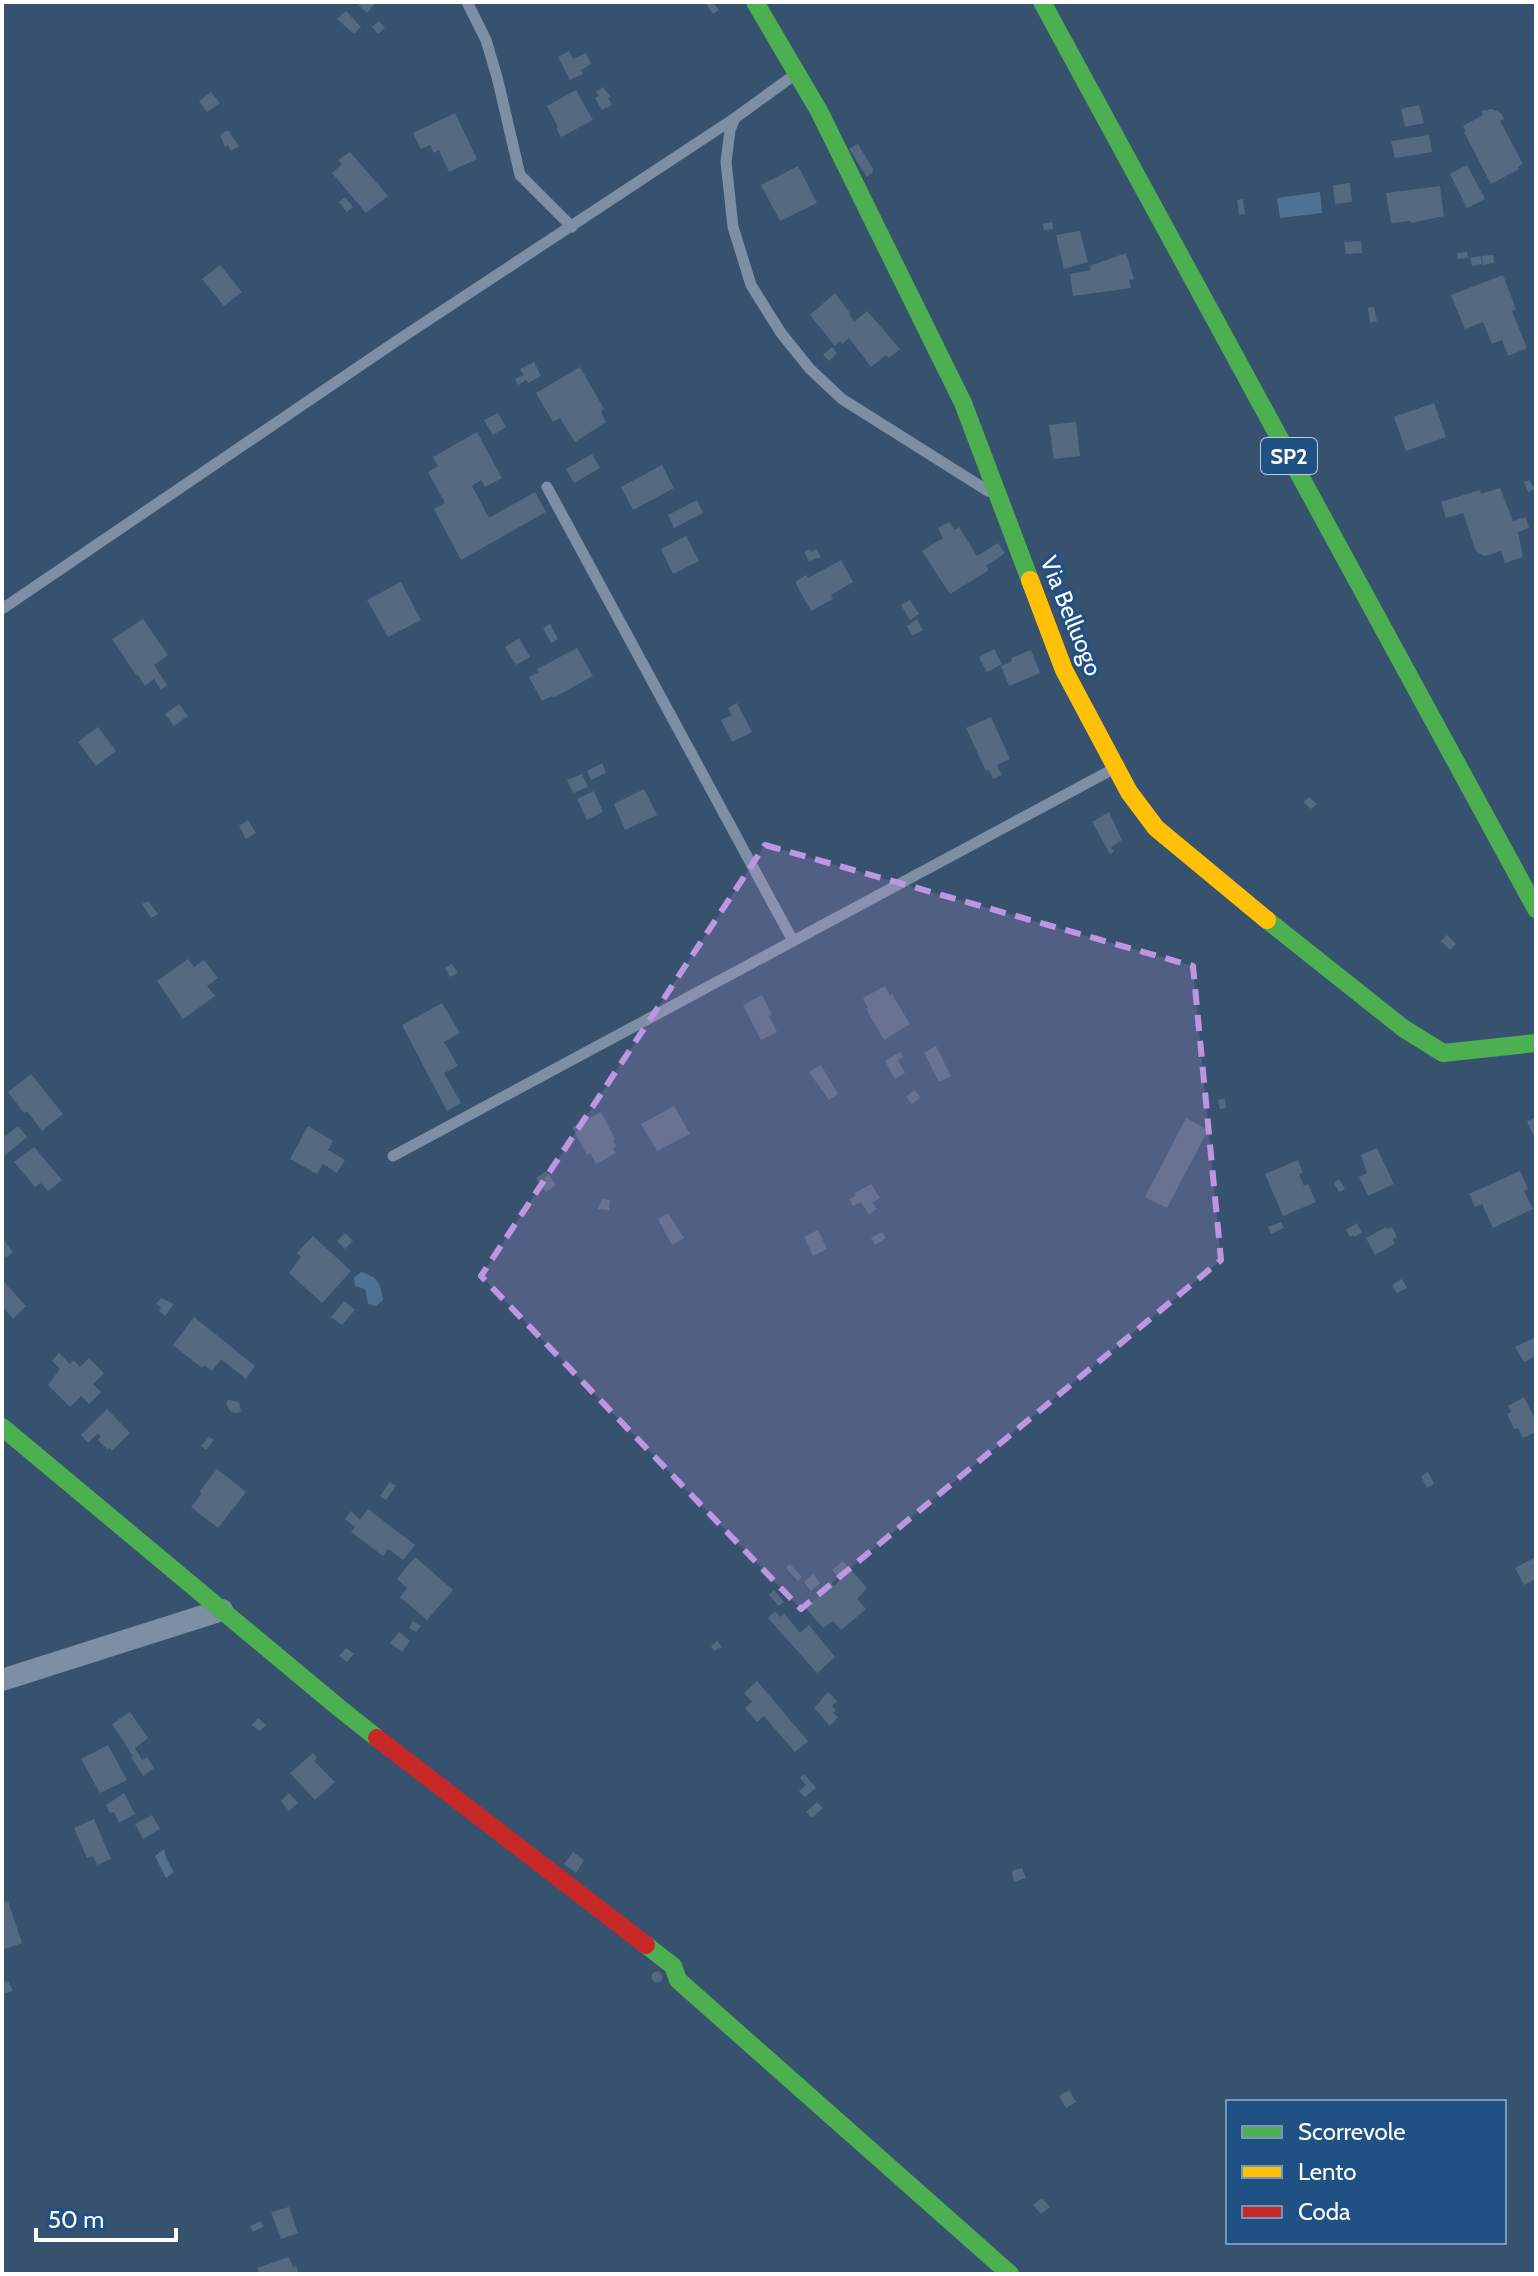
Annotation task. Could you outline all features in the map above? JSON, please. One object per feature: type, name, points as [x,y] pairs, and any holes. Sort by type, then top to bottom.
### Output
[{"type":"street","name":"Via Belluogo","points":[[755,2],[819,111],[963,403],[1064,670],[1129,792],[1156,828],[1204,870],[1403,1028],[1443,1053],[1536,1043]]},
{"type":"street","name":"SP2","points":[[1042,2],[1536,909]]},
{"type":"street","points":[[2,1427],[338,1707],[673,1966],[678,1980],[1010,2274]]},
{"type":"street","points":[[2,1680],[222,1610]]},
{"type":"lane","points":[[467,2],[486,40],[520,175],[572,227]]},
{"type":"lane","points":[[2,609],[395,342],[735,118],[797,73]]},
{"type":"lane","points":[[735,118],[730,130],[726,162],[733,227],[751,285],[781,333],[810,369],[842,399],[999,497]]},
{"type":"lane","points":[[547,487],[793,941]]},
{"type":"lane","points":[[393,1156],[1116,767]]},
{"type":"highlighted area","points":[[765,845],[1193,966],[1221,1260],[801,1609],[481,1276]]},
{"type":"water","points":[[1320,192],[1322,213],[1280,218],[1277,198]]},
{"type":"water","points":[[361,1272],[375,1278],[379,1285],[383,1300],[376,1306],[368,1304],[365,1289],[355,1286],[354,1278]]},
{"type":"water","points":[[164,1849],[174,1872],[166,1878],[155,1856]]},
{"type":"building","points":[[355,2],[376,2],[367,13]]},
{"type":"building","points":[[713,2],[719,10],[713,14],[706,4]]},
{"type":"building","points":[[346,11],[361,27],[354,34],[337,19]]},
{"type":"building","points":[[379,21],[385,28],[378,34],[372,27]]},
{"type":"building","points":[[569,51],[573,59],[586,53],[591,64],[581,70],[583,74],[570,80],[558,57]]},
{"type":"building","points":[[603,87],[611,97],[608,98],[612,105],[602,110],[595,98],[599,96],[596,92]]},
{"type":"building","points":[[576,90],[593,120],[561,137],[547,106]]},
{"type":"building","points":[[211,92],[220,103],[207,112],[199,101]]},
{"type":"building","points":[[1419,105],[1424,123],[1405,127],[1401,109]]},
{"type":"building","points":[[1492,109],[1501,113],[1504,119],[1500,121],[1523,164],[1491,184],[1463,126],[1483,115],[1481,111]]},
{"type":"building","points":[[455,113],[477,159],[449,172],[439,150],[434,153],[430,145],[421,149],[413,133]]},
{"type":"building","points":[[228,130],[239,146],[231,151],[228,145],[225,147],[220,135]]},
{"type":"building","points":[[1429,135],[1432,152],[1395,158],[1391,141]]},
{"type":"building","points":[[858,144],[873,169],[867,177],[849,149]]},
{"type":"building","points":[[350,152],[388,196],[366,213],[332,173],[342,164],[338,160]]},
{"type":"building","points":[[1467,165],[1485,199],[1467,208],[1450,174]]},
{"type":"building","points":[[798,166],[817,203],[780,221],[761,185]]},
{"type":"building","points":[[1350,183],[1352,202],[1335,204],[1333,185]]},
{"type":"building","points":[[1440,186],[1444,216],[1411,223],[1391,223],[1386,193]]},
{"type":"building","points":[[345,197],[353,207],[347,212],[339,202]]},
{"type":"building","points":[[1243,199],[1245,214],[1239,215],[1237,200]]},
{"type":"building","points":[[1052,222],[1053,229],[1044,230],[1043,224]]},
{"type":"building","points":[[1080,231],[1088,262],[1064,269],[1056,235]]},
{"type":"building","points":[[1361,241],[1362,253],[1346,254],[1344,242]]},
{"type":"building","points":[[1467,252],[1468,258],[1458,259],[1457,253]]},
{"type":"building","points":[[1126,253],[1134,279],[1129,280],[1131,288],[1073,296],[1070,274],[1091,270],[1090,266]]},
{"type":"building","points":[[1493,255],[1494,263],[1483,265],[1482,256]]},
{"type":"building","points":[[1481,256],[1482,264],[1472,266],[1470,258]]},
{"type":"building","points":[[220,265],[242,292],[224,306],[202,279]]},
{"type":"building","points":[[1503,275],[1516,309],[1512,311],[1527,348],[1508,356],[1502,340],[1492,344],[1483,322],[1465,329],[1451,295]]},
{"type":"building","points":[[835,293],[854,322],[867,311],[900,349],[871,367],[849,338],[835,346],[810,315]]},
{"type":"building","points":[[1374,307],[1377,321],[1370,323],[1368,308]]},
{"type":"building","points":[[832,347],[837,353],[829,361],[823,355]]},
{"type":"building","points":[[534,362],[541,376],[518,385],[515,379],[524,375],[520,369]]},
{"type":"building","points":[[580,367],[604,409],[601,411],[606,422],[575,442],[560,418],[553,422],[536,393]]},
{"type":"building","points":[[1434,403],[1446,437],[1406,451],[1394,417]]},
{"type":"building","points":[[498,413],[506,427],[493,435],[484,420]]},
{"type":"building","points":[[1076,422],[1080,456],[1054,459],[1049,425]]},
{"type":"building","points":[[477,432],[502,478],[485,487],[481,480],[472,486],[489,518],[535,492],[546,512],[461,560],[434,509],[445,503],[428,472],[438,466],[433,457]]},
{"type":"building","points":[[592,454],[600,468],[574,483],[566,469]]},
{"type":"building","points":[[662,465],[674,488],[633,510],[621,487]]},
{"type":"building","points":[[1529,480],[1535,489],[1528,492],[1524,482]]},
{"type":"building","points":[[1500,488],[1513,521],[1526,517],[1529,528],[1518,532],[1523,557],[1505,563],[1501,551],[1485,556],[1476,551],[1463,513],[1446,518],[1441,502],[1480,490],[1481,494]]},
{"type":"building","points":[[697,500],[703,513],[674,528],[668,515]]},
{"type":"building","points":[[949,522],[955,530],[959,527],[977,556],[998,543],[1005,553],[986,566],[989,570],[950,594],[922,551],[943,538],[938,528]]},
{"type":"building","points":[[686,536],[699,561],[673,574],[661,549]]},
{"type":"building","points":[[809,549],[811,552],[816,549],[821,557],[809,561],[804,552]]},
{"type":"building","points":[[841,560],[853,582],[831,595],[833,599],[811,611],[795,582]]},
{"type":"building","points":[[401,582],[421,620],[388,637],[367,600]]},
{"type":"building","points":[[910,600],[919,614],[910,620],[901,605]]},
{"type":"building","points":[[143,619],[168,655],[154,665],[167,685],[161,690],[154,679],[145,686],[112,639]]},
{"type":"building","points":[[917,619],[923,630],[912,636],[907,626]]},
{"type":"building","points":[[550,624],[558,639],[551,643],[543,628]]},
{"type":"building","points":[[519,638],[530,657],[516,665],[505,647]]},
{"type":"building","points":[[577,648],[593,676],[542,701],[529,677],[539,672],[537,669]]},
{"type":"building","points":[[994,649],[1002,664],[987,672],[979,657]]},
{"type":"building","points":[[1031,650],[1040,673],[1009,686],[1001,666]]},
{"type":"building","points":[[737,703],[752,732],[732,742],[721,720],[732,715],[728,708]]},
{"type":"building","points":[[179,704],[188,716],[174,726],[165,714]]},
{"type":"building","points":[[991,717],[1010,759],[997,765],[1002,775],[993,779],[989,770],[986,771],[966,728]]},
{"type":"building","points":[[98,727],[116,751],[96,766],[78,742]]},
{"type":"building","points":[[602,763],[606,773],[591,780],[587,771]]},
{"type":"building","points":[[582,774],[588,787],[573,793],[567,780]]},
{"type":"building","points":[[644,789],[657,815],[625,830],[614,804]]},
{"type":"building","points":[[594,791],[603,812],[587,820],[577,799]]},
{"type":"building","points":[[1309,797],[1317,804],[1311,809],[1303,802]]},
{"type":"building","points":[[1109,812],[1122,840],[1111,847],[1114,852],[1110,854],[1092,822]]},
{"type":"building","points":[[248,820],[256,833],[246,839],[239,826]]},
{"type":"building","points":[[148,901],[158,914],[151,918],[142,904]]},
{"type":"building","points":[[1447,935],[1456,944],[1450,950],[1441,941]]},
{"type":"building","points":[[188,959],[194,967],[204,960],[218,978],[207,986],[215,996],[183,1019],[157,981]]},
{"type":"building","points":[[452,964],[458,973],[450,977],[445,968]]},
{"type":"building","points":[[885,986],[910,1024],[884,1040],[863,998]]},
{"type":"building","points":[[762,995],[777,1032],[761,1040],[743,1005]]},
{"type":"building","points":[[442,1003],[460,1033],[444,1042],[458,1066],[444,1073],[461,1103],[447,1111],[402,1025]]},
{"type":"building","points":[[936,1046],[951,1076],[939,1082],[924,1053]]},
{"type":"building","points":[[900,1052],[903,1057],[898,1060],[905,1073],[895,1079],[885,1061]]},
{"type":"building","points":[[821,1065],[838,1094],[829,1100],[809,1072]]},
{"type":"building","points":[[31,1074],[63,1114],[42,1131],[8,1092]]},
{"type":"building","points":[[914,1090],[921,1097],[912,1104],[906,1097]]},
{"type":"building","points":[[1225,1099],[1226,1108],[1220,1109],[1218,1100]]},
{"type":"building","points":[[674,1106],[690,1134],[657,1151],[641,1124]]},
{"type":"building","points":[[601,1112],[615,1139],[616,1146],[613,1148],[616,1153],[596,1164],[590,1153],[587,1155],[572,1127]]},
{"type":"building","points":[[1536,1117],[1536,1141],[1527,1122]]},
{"type":"building","points":[[1186,1118],[1208,1130],[1167,1208],[1145,1197]]},
{"type":"building","points":[[18,1126],[27,1137],[2,1158],[2,1139]]},
{"type":"building","points":[[308,1126],[333,1141],[328,1150],[345,1160],[337,1173],[323,1164],[317,1174],[290,1159]]},
{"type":"building","points":[[34,1147],[62,1180],[48,1191],[41,1183],[35,1187],[14,1162]]},
{"type":"building","points":[[1377,1148],[1394,1184],[1368,1196],[1359,1177],[1367,1173],[1361,1155]]},
{"type":"building","points":[[1298,1160],[1304,1186],[1308,1184],[1316,1202],[1283,1216],[1265,1174]]},
{"type":"building","points":[[546,1171],[556,1185],[546,1192],[536,1178]]},
{"type":"building","points":[[1520,1171],[1528,1189],[1524,1191],[1533,1209],[1493,1228],[1482,1204],[1475,1207],[1469,1194]]},
{"type":"building","points":[[1339,1179],[1345,1189],[1339,1192],[1334,1183]]},
{"type":"building","points":[[871,1184],[880,1198],[872,1203],[877,1209],[869,1214],[861,1202],[853,1206],[849,1199]]},
{"type":"building","points":[[602,1199],[610,1200],[609,1210],[598,1209]]},
{"type":"building","points":[[668,1213],[684,1238],[672,1245],[658,1219]]},
{"type":"building","points":[[1281,1222],[1284,1228],[1271,1234],[1268,1227]]},
{"type":"building","points":[[1357,1223],[1362,1233],[1350,1237],[1346,1230]]},
{"type":"building","points":[[1392,1227],[1397,1237],[1393,1239],[1395,1244],[1375,1255],[1366,1238]]},
{"type":"building","points":[[818,1230],[827,1249],[813,1256],[804,1237]]},
{"type":"building","points":[[882,1232],[886,1238],[875,1245],[871,1238]]},
{"type":"building","points":[[345,1233],[353,1241],[345,1249],[337,1241]]},
{"type":"building","points":[[313,1236],[351,1271],[322,1303],[289,1273],[301,1257],[297,1253]]},
{"type":"building","points":[[2,1238],[13,1252],[6,1258],[2,1252]]},
{"type":"building","points":[[1402,1279],[1407,1288],[1397,1293],[1392,1285]]},
{"type":"building","points":[[2,1280],[26,1306],[13,1319],[2,1306]]},
{"type":"building","points":[[161,1298],[174,1304],[165,1316],[156,1304]]},
{"type":"building","points":[[344,1301],[355,1310],[342,1325],[331,1317]]},
{"type":"building","points":[[194,1317],[255,1366],[246,1379],[221,1359],[212,1371],[204,1365],[202,1368],[173,1345]]},
{"type":"building","points":[[1536,1337],[1536,1356],[1524,1362],[1515,1347]]},
{"type":"building","points":[[59,1353],[70,1364],[74,1360],[80,1367],[89,1358],[104,1373],[93,1384],[101,1392],[89,1404],[81,1396],[70,1407],[48,1385],[60,1369],[52,1361]]},
{"type":"building","points":[[1524,1397],[1536,1421],[1536,1432],[1523,1438],[1518,1428],[1514,1429],[1507,1414],[1511,1412],[1508,1406]]},
{"type":"building","points":[[228,1400],[239,1402],[241,1412],[231,1412],[226,1404]]},
{"type":"building","points":[[107,1409],[130,1433],[112,1451],[98,1440],[101,1437],[98,1433],[88,1443],[81,1435]]},
{"type":"building","points":[[209,1437],[214,1440],[206,1450],[201,1446]]},
{"type":"building","points":[[217,1469],[246,1492],[218,1528],[191,1507]]},
{"type":"building","points":[[1428,1472],[1434,1484],[1427,1488],[1421,1476]]},
{"type":"building","points":[[390,1482],[396,1486],[386,1500],[380,1496]]},
{"type":"building","points":[[368,1509],[415,1545],[403,1560],[388,1549],[383,1556],[351,1532],[355,1527],[345,1519],[351,1511],[360,1520]]},
{"type":"building","points":[[415,1557],[453,1590],[427,1620],[400,1597],[407,1588],[397,1579]]},
{"type":"building","points":[[1536,1557],[1536,1579],[1524,1585],[1515,1568]]},
{"type":"building","points":[[843,1561],[867,1588],[857,1599],[866,1609],[841,1630],[833,1621],[823,1628],[805,1607],[831,1583],[834,1586],[841,1579],[832,1570]]},
{"type":"building","points":[[790,1564],[802,1577],[798,1581],[786,1568]]},
{"type":"building","points":[[813,1574],[820,1583],[811,1591],[804,1582]]},
{"type":"building","points":[[774,1590],[784,1602],[779,1606],[769,1595]]},
{"type":"building","points":[[775,1611],[780,1617],[784,1613],[800,1633],[809,1625],[835,1657],[817,1673],[768,1618]]},
{"type":"building","points":[[413,1621],[421,1626],[416,1632],[409,1628]]},
{"type":"building","points":[[399,1632],[410,1641],[402,1652],[390,1643]]},
{"type":"building","points":[[717,1641],[722,1647],[714,1651],[711,1646]]},
{"type":"building","points":[[346,1648],[354,1654],[347,1662],[339,1656]]},
{"type":"building","points":[[757,1681],[808,1741],[795,1752],[764,1716],[757,1722],[745,1708],[752,1702],[744,1693]]},
{"type":"building","points":[[828,1692],[837,1701],[832,1706],[836,1710],[833,1713],[838,1717],[830,1726],[814,1708]]},
{"type":"building","points":[[130,1712],[148,1738],[135,1748],[142,1760],[147,1757],[154,1768],[143,1776],[112,1724]]},
{"type":"building","points":[[258,1718],[266,1725],[260,1731],[252,1725]]},
{"type":"building","points":[[108,1745],[127,1780],[100,1793],[81,1759]]},
{"type":"building","points":[[313,1753],[317,1758],[314,1761],[335,1782],[315,1800],[290,1773]]},
{"type":"building","points":[[804,1774],[816,1788],[805,1797],[799,1791],[806,1785],[800,1778]]},
{"type":"building","points":[[124,1793],[135,1814],[119,1823],[106,1805]]},
{"type":"building","points":[[289,1793],[298,1803],[289,1811],[281,1801]]},
{"type":"building","points":[[817,1802],[823,1808],[812,1818],[806,1812]]},
{"type":"building","points":[[152,1815],[160,1829],[143,1839],[135,1824]]},
{"type":"building","points":[[94,1819],[111,1859],[97,1865],[93,1856],[87,1858],[74,1828]]},
{"type":"building","points":[[573,1852],[584,1860],[576,1873],[564,1864]]},
{"type":"building","points":[[1022,1868],[1026,1878],[1014,1882],[1012,1871]]},
{"type":"building","points":[[8,1901],[22,1943],[2,1950],[2,1903]]},
{"type":"building","points":[[657,1972],[662,1977],[657,1982],[652,1977]]},
{"type":"building","points":[[8,1981],[13,1991],[2,1994],[2,1983]]},
{"type":"building","points":[[1069,2090],[1076,2102],[1066,2108],[1059,2096]]},
{"type":"building","points":[[1042,2198],[1050,2207],[1041,2214],[1033,2205]]},
{"type":"building","points":[[289,2207],[298,2233],[281,2239],[271,2212]]},
{"type":"building","points":[[261,2221],[264,2226],[253,2232],[250,2226]]},
{"type":"building","points":[[289,2257],[299,2274],[260,2274],[257,2268]]},
{"type":"traffic: fast","points":[[755,2],[819,111],[963,403],[1030,580]]},
{"type":"traffic: fast","points":[[1042,2],[1536,909]]},
{"type":"traffic: fast","points":[[1267,920],[1403,1028],[1443,1053],[1536,1043]]},
{"type":"traffic: fast","points":[[2,1427],[377,1738]]},
{"type":"traffic: fast","points":[[646,1945],[673,1966],[678,1980],[1010,2274]]},
{"type":"traffic: slow","points":[[1030,580],[1064,670],[1129,792],[1156,828],[1267,920]]},
{"type":"traffic: jam","points":[[377,1738],[646,1945]]}]
